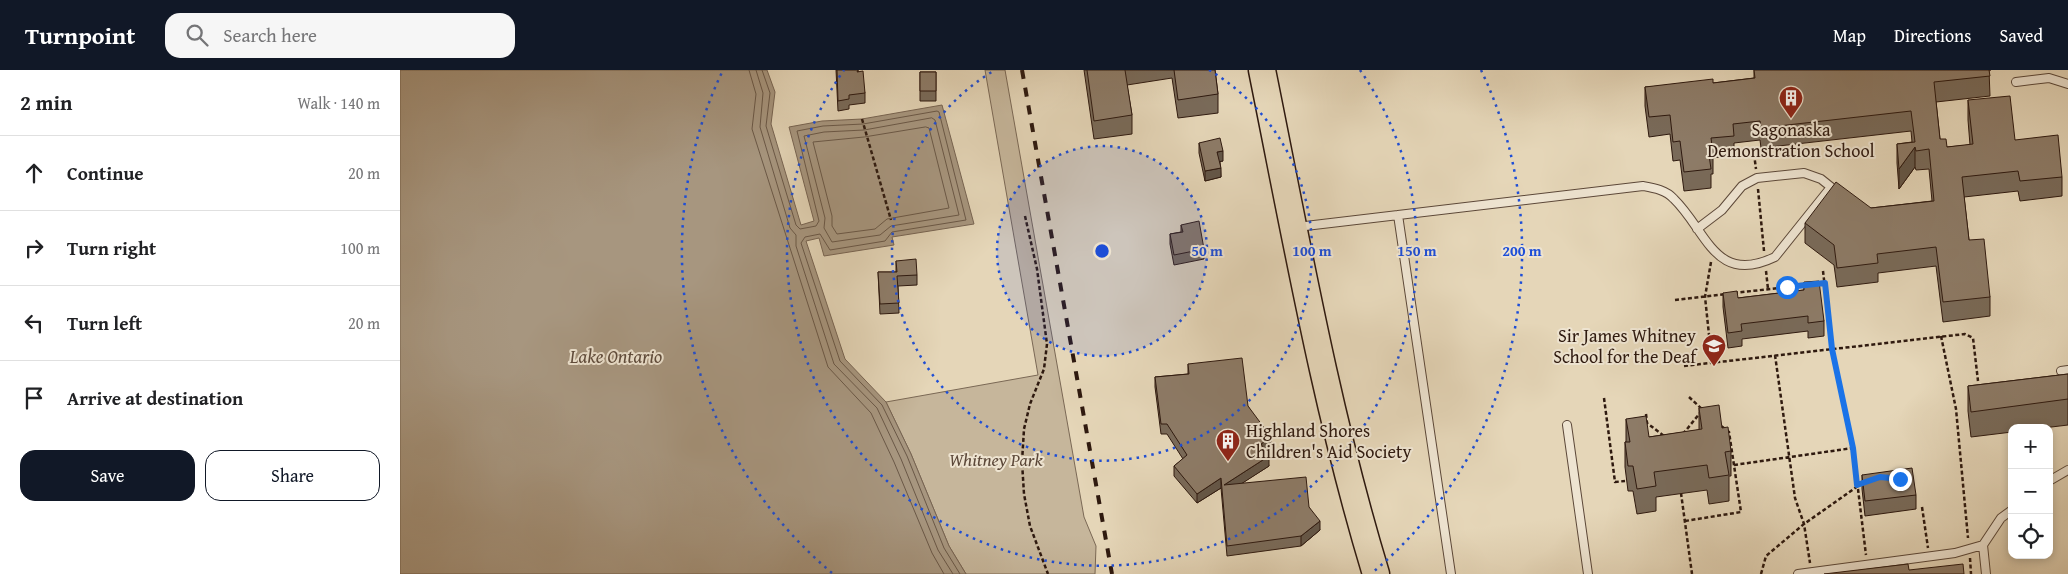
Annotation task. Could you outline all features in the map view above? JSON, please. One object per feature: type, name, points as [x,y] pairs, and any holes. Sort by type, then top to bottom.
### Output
[{"type":"main road","points":[[1262,70],[1328,386],[1357,512],[1376,574]]},
{"type":"lane","points":[[2016,82],[2049,78],[2068,84]]},
{"type":"lane","points":[[1294,228],[1642,186],[1659,189],[1674,198],[1697,229],[1713,250],[1722,260],[1731,264],[1765,262],[1775,257],[1782,249],[1830,187],[1820,179],[1804,173],[1756,178],[1742,186],[1722,210],[1697,229]]},
{"type":"lane","points":[[1398,215],[1452,574]]},
{"type":"lane","points":[[1566,425],[1588,574]]},
{"type":"lane","points":[[2053,479],[2068,470]]},
{"type":"lane","points":[[1798,574],[1969,550],[1983,545],[2001,518],[2008,513]]},
{"type":"lane","points":[[1983,545],[1986,574]]},
{"type":"path","points":[[862,119],[891,220]]},
{"type":"path","points":[[1754,154],[1768,289]]},
{"type":"path","points":[[1025,216],[1037,269],[1047,344],[1044,368],[1030,404],[1024,430],[1024,486],[1030,526],[1048,574]]},
{"type":"path","points":[[1712,363],[1705,297],[1713,250]]},
{"type":"path","points":[[1823,271],[1832,349],[1853,448],[1867,565]]},
{"type":"path","points":[[1675,300],[1825,283]]},
{"type":"path","points":[[1684,366],[1965,334],[1973,338],[1978,381]]},
{"type":"path","points":[[1941,336],[1956,409],[1971,574]]},
{"type":"path","points":[[1775,355],[1795,498],[1804,524],[1812,572]]},
{"type":"path","points":[[1689,397],[1709,415]]},
{"type":"path","points":[[1604,398],[1615,482],[1624,481]]},
{"type":"path","points":[[1680,438],[1703,410]]},
{"type":"path","points":[[1646,414],[1647,423],[1667,439]]},
{"type":"path","points":[[1685,521],[1741,512],[1728,432],[1716,421]]},
{"type":"path","points":[[1734,465],[1853,448]]},
{"type":"path","points":[[1761,574],[1766,556],[1804,524],[1868,479]]},
{"type":"path","points":[[1681,494],[1692,574]]},
{"type":"path","points":[[1922,507],[1929,557]]},
{"type":"green space","name":"Whitney Park","points":[[985,70],[1005,70],[1084,517],[1096,546],[1095,574],[966,574],[949,546],[911,454],[886,402],[1038,375]]},
{"type":"water","name":"Lake Ontario","points":[[400,70],[767,70],[775,92],[771,124],[801,225],[814,221],[789,127],[822,121],[862,119],[942,105],[974,224],[892,237],[894,245],[824,256],[819,238],[806,241],[845,359],[886,402],[911,454],[949,546],[966,574],[400,574]]},
{"type":"building","points":[[837,70],[863,71],[865,93],[849,95],[849,99],[838,101]]},
{"type":"building","points":[[1087,70],[1125,70],[1132,115],[1094,121]]},
{"type":"building","points":[[1174,70],[1215,70],[1218,94],[1178,100]]},
{"type":"building","points":[[1754,70],[1989,70],[1990,76],[1934,82],[1940,139],[1946,139],[1947,147],[1973,144],[1968,100],[2010,96],[2015,140],[2058,135],[2062,177],[2020,181],[2018,171],[1962,177],[1969,240],[1984,239],[1990,297],[1943,302],[1936,247],[1877,254],[1878,263],[1837,268],[1834,245],[1805,223],[1836,182],[1871,208],[1934,201],[1929,149],[1916,151],[1915,147],[1899,169],[1897,144],[1915,142],[1911,111],[1761,128],[1760,121],[1733,124],[1734,136],[1711,138],[1713,154],[1709,155],[1711,169],[1684,172],[1680,141],[1673,142],[1670,115],[1649,117],[1645,87],[1713,79],[1713,83],[1755,78]]},
{"type":"building","points":[[920,72],[936,72],[936,91],[920,91]]},
{"type":"building","points":[[1220,138],[1223,151],[1217,152],[1221,168],[1205,171],[1199,143]]},
{"type":"building","points":[[1199,221],[1204,249],[1174,255],[1170,234],[1183,232],[1181,225]]},
{"type":"building","points":[[916,259],[917,275],[897,276],[899,303],[880,304],[878,272],[897,272],[896,261]]},
{"type":"building","points":[[1819,281],[1824,321],[1808,323],[1808,316],[1741,324],[1742,331],[1728,333],[1723,293],[1737,291],[1738,298],[1804,290],[1804,282]]},
{"type":"building","name":"Highland Shores Children's Aid Society","points":[[1242,358],[1248,406],[1271,437],[1261,444],[1269,456],[1224,485],[1306,477],[1309,507],[1320,521],[1301,536],[1227,546],[1221,478],[1197,494],[1174,466],[1187,455],[1167,424],[1161,424],[1155,377],[1189,374],[1188,364]]},
{"type":"building","points":[[2068,374],[2068,399],[1971,412],[1968,386]]},
{"type":"building","points":[[1719,405],[1722,428],[1728,427],[1731,451],[1725,452],[1729,475],[1709,478],[1707,465],[1654,472],[1656,486],[1637,489],[1633,466],[1628,466],[1625,442],[1630,442],[1626,419],[1646,416],[1649,437],[1702,429],[1699,408]]},
{"type":"building","points":[[1912,468],[1916,495],[1865,501],[1862,475]]},
{"type":"building","points":[[1908,564],[1909,570],[1963,564],[1964,574],[1824,574]]},
{"type":"railway","points":[[1022,70],[1112,574]]},
{"type":"place","name":"Sagonaska Demonstration School","points":[[1791,119]]},
{"type":"place","name":"Sir James Whitney School for the Deaf","points":[[1714,367]]},
{"type":"place","name":"Highland Shores Children's Aid Society","points":[[1228,462]]},
{"type":"route","points":[[1787,287],[1825,283],[1832,349],[1853,448],[1857,485],[1868,479],[1880,477],[1900,479]]}]
